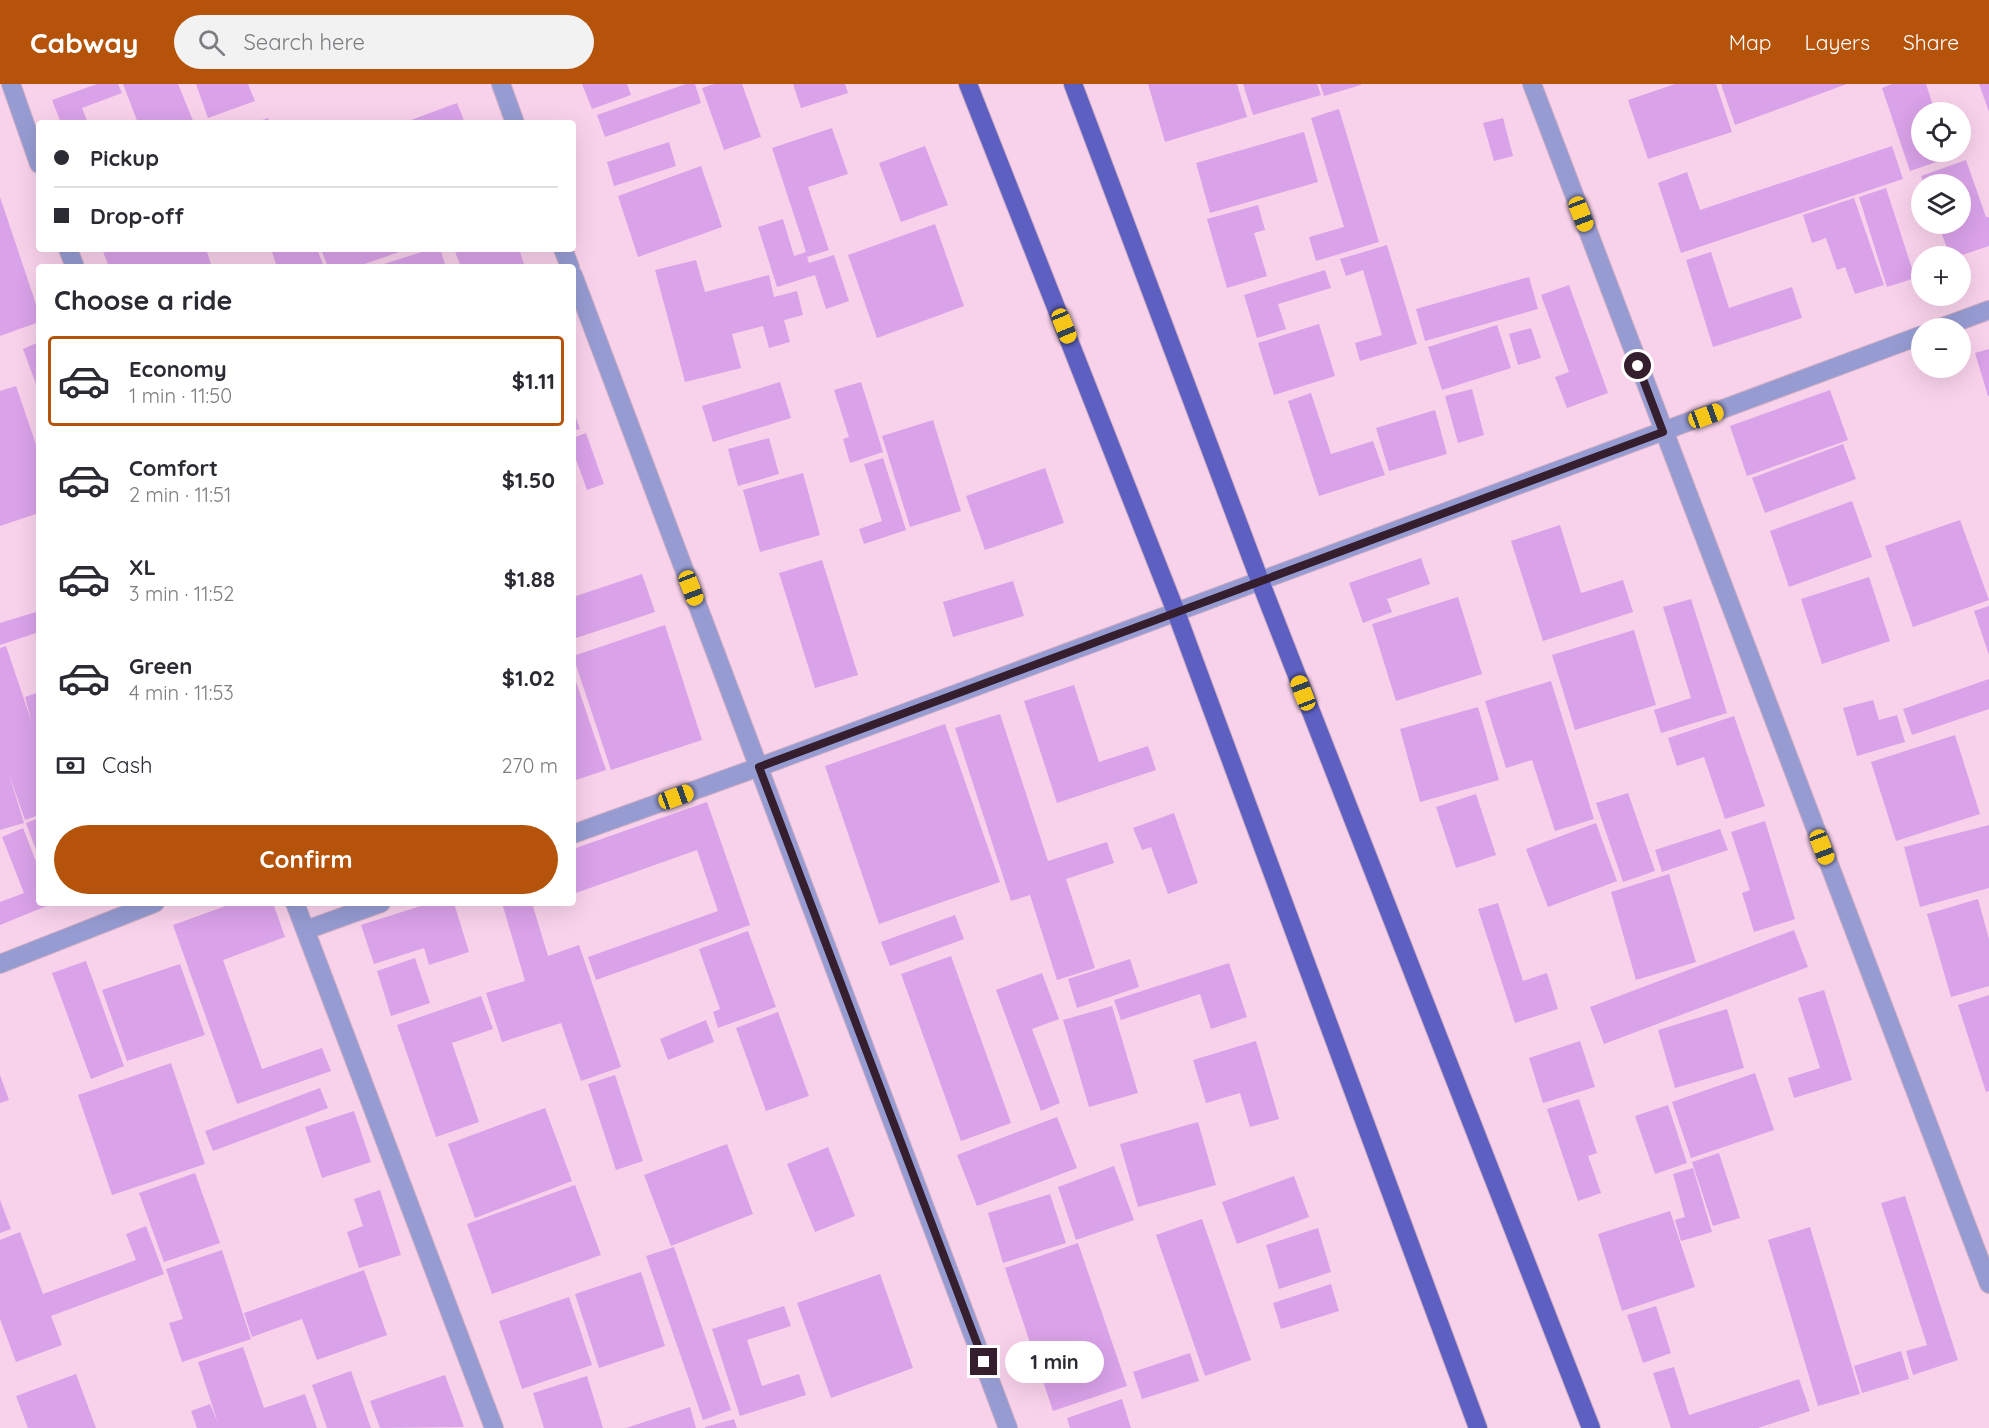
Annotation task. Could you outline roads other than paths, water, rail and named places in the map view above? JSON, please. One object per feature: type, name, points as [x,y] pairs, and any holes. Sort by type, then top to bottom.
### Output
[{"type":"main road","points":[[968,84],[1176,612],[1478,1428]]},
{"type":"main road","points":[[1073,84],[1260,581],[1592,1428]]},
{"type":"street","points":[[11,84],[36,155]]},
{"type":"street","points":[[501,84],[515,120]]},
{"type":"street","points":[[1532,84],[1989,1284]]},
{"type":"street","points":[[576,283],[1008,1428]]},
{"type":"street","points":[[1967,318],[1989,310]]},
{"type":"street","points":[[576,833],[1911,339]]},
{"type":"street","points":[[0,964],[147,906]]},
{"type":"street","points":[[296,906],[494,1428]]},
{"type":"street","points":[[306,930],[373,906]]}]
